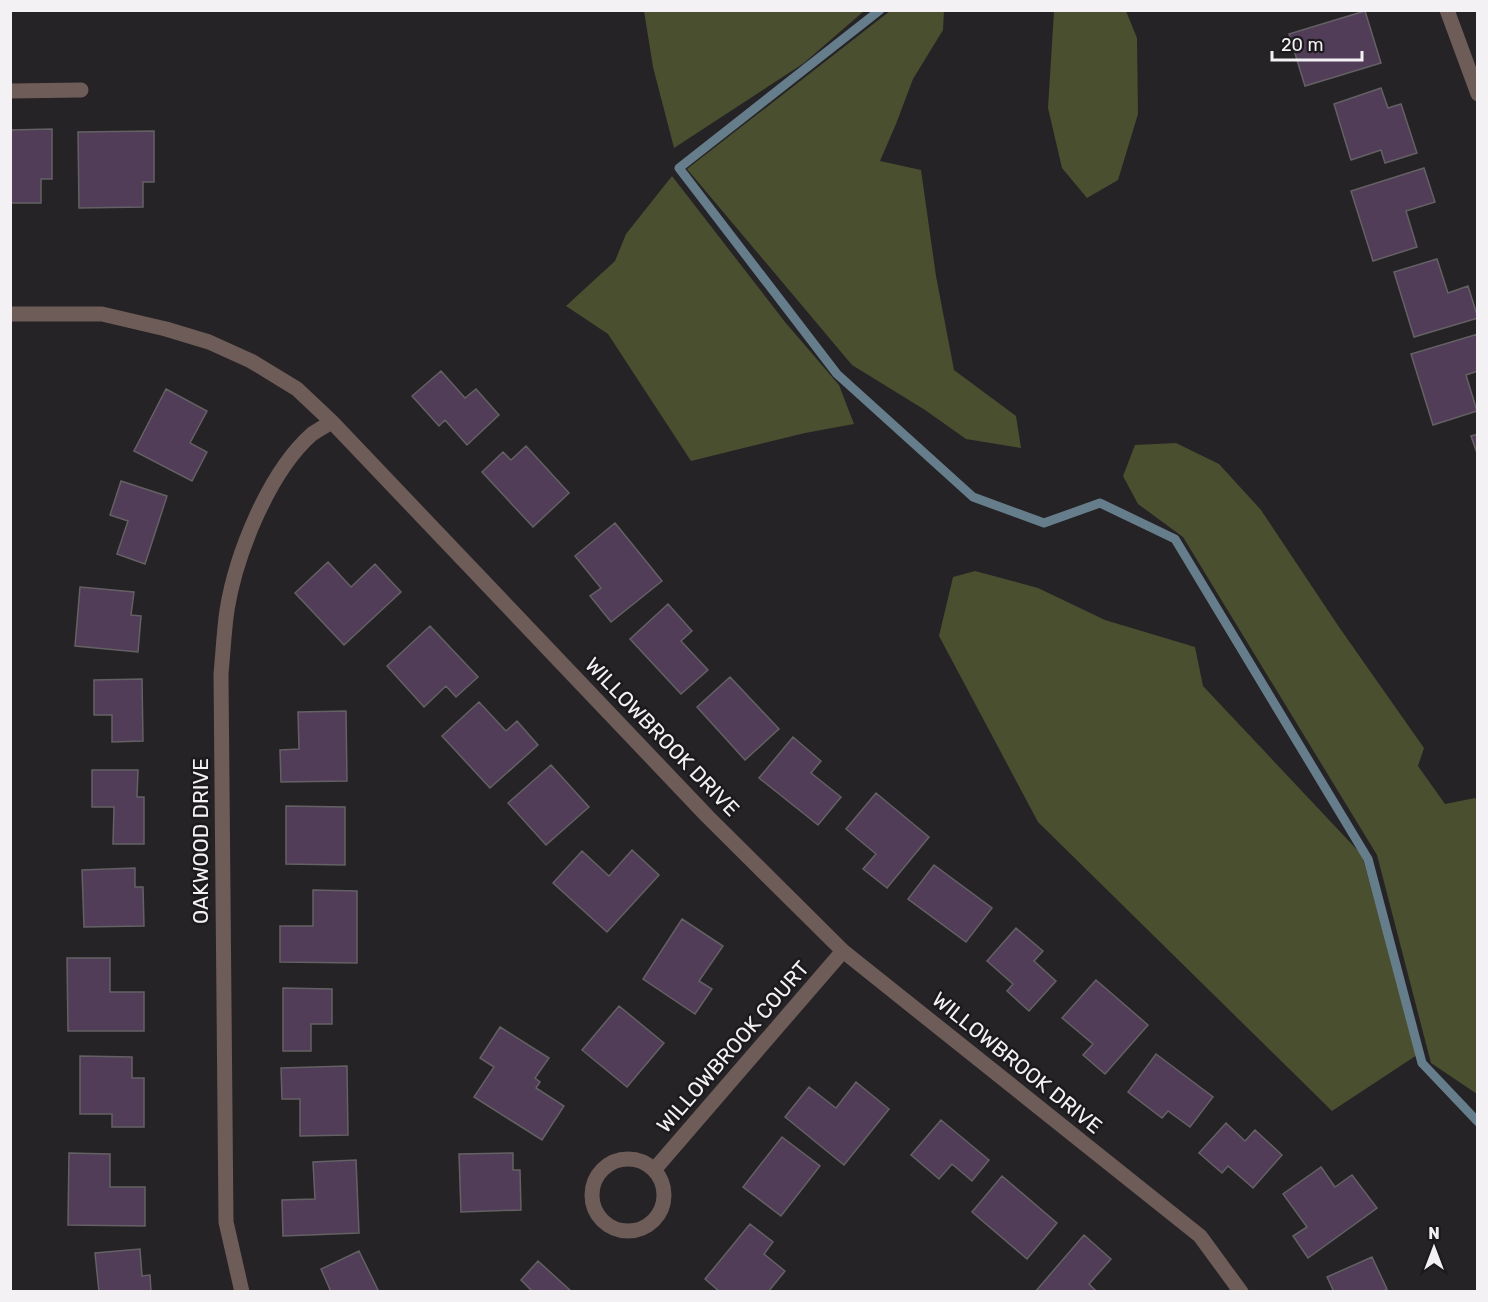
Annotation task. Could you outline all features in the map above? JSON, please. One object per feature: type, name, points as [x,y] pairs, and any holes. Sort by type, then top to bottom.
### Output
[{"type":"street","points":[[1447,10],[1478,94]]},
{"type":"street","points":[[10,91],[81,90]]},
{"type":"street","name":"WILLOWBROOK DRIVE","points":[[10,314],[102,314],[166,329],[209,342],[251,361],[297,389],[332,422],[708,817],[843,951],[1200,1236],[1241,1292]]},
{"type":"street","name":"OAKWOOD DRIVE","points":[[242,1292],[226,1222],[221,674],[227,609],[243,545],[270,491],[293,455],[313,434],[332,422]]},
{"type":"street","name":"WILLOWBROOK COURT","points":[[654,1170],[843,951]]},
{"type":"street","points":[[622,1159],[633,1159],[645,1163],[654,1170],[660,1179],[663,1202],[659,1214],[651,1223],[640,1229],[628,1231],[616,1229],[605,1223],[597,1214],[592,1203],[595,1179],[602,1169],[622,1159]]},
{"type":"green space","points":[[644,10],[864,11],[804,63],[674,148],[653,67]]},
{"type":"green space","points":[[890,11],[944,11],[943,30],[913,79],[880,161],[921,170],[936,276],[954,370],[1016,416],[1021,448],[966,439],[925,410],[852,365],[687,169]]},
{"type":"green space","points":[[1054,11],[1126,11],[1137,38],[1138,114],[1118,180],[1087,198],[1062,168],[1048,108]]},
{"type":"green space","points":[[672,176],[785,322],[839,385],[854,424],[805,433],[691,461],[608,334],[566,306],[615,261],[626,234]]},
{"type":"green space","points":[[1176,443],[1219,464],[1261,510],[1424,748],[1418,766],[1445,804],[1475,798],[1477,801],[1477,1094],[1431,1063],[1377,855],[1183,537],[1138,504],[1123,476],[1135,445]]},
{"type":"green space","points":[[975,571],[1038,588],[1105,620],[1195,647],[1203,686],[1362,855],[1417,1055],[1332,1111],[1038,822],[939,636],[953,577]]},
{"type":"building","points":[[1365,11],[1381,63],[1305,86],[1289,34]]},
{"type":"building","points":[[1381,88],[1388,108],[1401,104],[1417,153],[1385,163],[1381,150],[1351,160],[1334,104]]},
{"type":"building","points":[[52,129],[52,179],[41,179],[41,203],[10,203],[10,130]]},
{"type":"building","points":[[154,131],[154,182],[143,182],[143,207],[79,208],[78,132]]},
{"type":"building","points":[[1424,168],[1435,202],[1406,211],[1417,247],[1373,261],[1351,191]]},
{"type":"building","points":[[1437,259],[1448,293],[1468,286],[1478,318],[1414,337],[1394,272]]},
{"type":"building","points":[[1478,334],[1478,371],[1466,375],[1477,411],[1433,425],[1411,354]]},
{"type":"building","points":[[441,371],[465,398],[476,389],[499,415],[467,445],[445,420],[439,426],[412,396]]},
{"type":"building","points":[[166,389],[207,411],[190,443],[207,452],[192,481],[134,451]]},
{"type":"building","points":[[1478,434],[1478,456],[1471,436]]},
{"type":"building","points":[[526,446],[569,493],[533,527],[482,472],[503,452],[511,460]]},
{"type":"building","points":[[121,481],[167,496],[145,564],[117,554],[128,521],[110,515]]},
{"type":"building","points":[[615,523],[662,581],[611,622],[590,596],[601,588],[575,556]]},
{"type":"building","points":[[328,562],[351,587],[375,564],[401,592],[344,645],[295,593]]},
{"type":"building","points":[[80,587],[134,592],[131,615],[141,616],[138,652],[75,646]]},
{"type":"building","points":[[668,604],[692,631],[681,641],[708,670],[681,694],[630,639]]},
{"type":"building","points":[[430,626],[478,677],[456,697],[446,686],[424,707],[387,666]]},
{"type":"building","points":[[730,677],[779,729],[745,760],[697,707]]},
{"type":"building","points":[[142,679],[143,741],[112,742],[112,715],[94,715],[94,680]]},
{"type":"building","points":[[479,702],[506,731],[517,721],[538,745],[490,788],[442,736]]},
{"type":"building","points":[[346,711],[347,781],[281,782],[280,750],[299,749],[298,712]]},
{"type":"building","points":[[793,737],[821,761],[811,773],[841,797],[818,825],[759,778]]},
{"type":"building","points":[[551,765],[589,807],[546,845],[508,803]]},
{"type":"building","points":[[92,770],[138,770],[137,797],[144,797],[144,844],[113,844],[114,807],[92,807]]},
{"type":"building","points":[[876,793],[929,837],[887,888],[863,869],[876,854],[846,829]]},
{"type":"building","points":[[286,806],[345,807],[345,865],[286,864]]},
{"type":"building","points":[[632,850],[659,875],[607,932],[553,883],[582,851],[609,876]]},
{"type":"building","points":[[934,865],[992,908],[966,942],[908,899]]},
{"type":"building","points":[[135,868],[135,887],[143,887],[144,926],[84,927],[82,870]]},
{"type":"building","points":[[313,890],[357,891],[357,963],[280,962],[280,926],[313,926]]},
{"type":"building","points":[[682,919],[723,946],[699,981],[712,989],[695,1014],[643,979]]},
{"type":"building","points":[[1016,928],[1043,951],[1034,961],[1056,981],[1029,1011],[1007,991],[1013,984],[987,961]]},
{"type":"building","points":[[67,958],[110,958],[110,992],[144,992],[144,1031],[68,1031]]},
{"type":"building","points":[[1096,980],[1148,1025],[1105,1074],[1083,1055],[1093,1044],[1062,1018]]},
{"type":"building","points":[[283,988],[332,989],[332,1024],[311,1024],[311,1051],[283,1051]]},
{"type":"building","points":[[619,1006],[664,1043],[627,1087],[582,1050]]},
{"type":"building","points":[[500,1027],[549,1058],[535,1078],[540,1082],[536,1088],[564,1106],[542,1140],[474,1097],[494,1067],[480,1058]]},
{"type":"building","points":[[1156,1054],[1213,1097],[1190,1127],[1168,1111],[1162,1118],[1128,1092]]},
{"type":"building","points":[[80,1056],[132,1057],[132,1078],[144,1078],[144,1127],[112,1127],[112,1114],[80,1114]]},
{"type":"building","points":[[347,1066],[348,1135],[300,1136],[300,1099],[282,1099],[281,1068]]},
{"type":"building","points":[[856,1082],[889,1109],[844,1165],[785,1117],[809,1087],[836,1108]]},
{"type":"building","points":[[941,1120],[989,1160],[972,1181],[952,1164],[939,1179],[911,1155]]},
{"type":"building","points":[[1226,1123],[1245,1141],[1255,1130],[1282,1155],[1253,1188],[1228,1166],[1222,1173],[1199,1153]]},
{"type":"building","points":[[782,1137],[820,1166],[781,1216],[743,1187]]},
{"type":"building","points":[[69,1153],[110,1154],[110,1187],[145,1187],[145,1226],[68,1225]]},
{"type":"building","points":[[513,1153],[513,1170],[520,1170],[521,1210],[461,1212],[459,1154]]},
{"type":"building","points":[[356,1160],[359,1233],[283,1236],[282,1200],[315,1199],[313,1162]]},
{"type":"building","points":[[1321,1167],[1335,1187],[1352,1175],[1377,1208],[1308,1258],[1293,1236],[1307,1227],[1283,1194]]},
{"type":"building","points":[[1002,1176],[1057,1223],[1027,1259],[972,1212]]},
{"type":"building","points":[[750,1224],[773,1242],[764,1254],[785,1271],[768,1292],[720,1292],[705,1279]]},
{"type":"building","points":[[1084,1235],[1111,1259],[1089,1284],[1097,1292],[1035,1292]]},
{"type":"building","points":[[140,1249],[142,1276],[150,1275],[151,1292],[99,1292],[95,1253]]},
{"type":"building","points":[[359,1251],[379,1292],[331,1292],[321,1269]]},
{"type":"building","points":[[1372,1257],[1387,1289],[1382,1292],[1334,1292],[1327,1277]]},
{"type":"building","points":[[538,1261],[572,1292],[533,1292],[521,1280]]},
{"type":"waterway","points":[[880,10],[679,168],[837,374],[973,497],[1044,523],[1100,503],[1175,539],[1368,859],[1422,1063],[1478,1122]]}]
